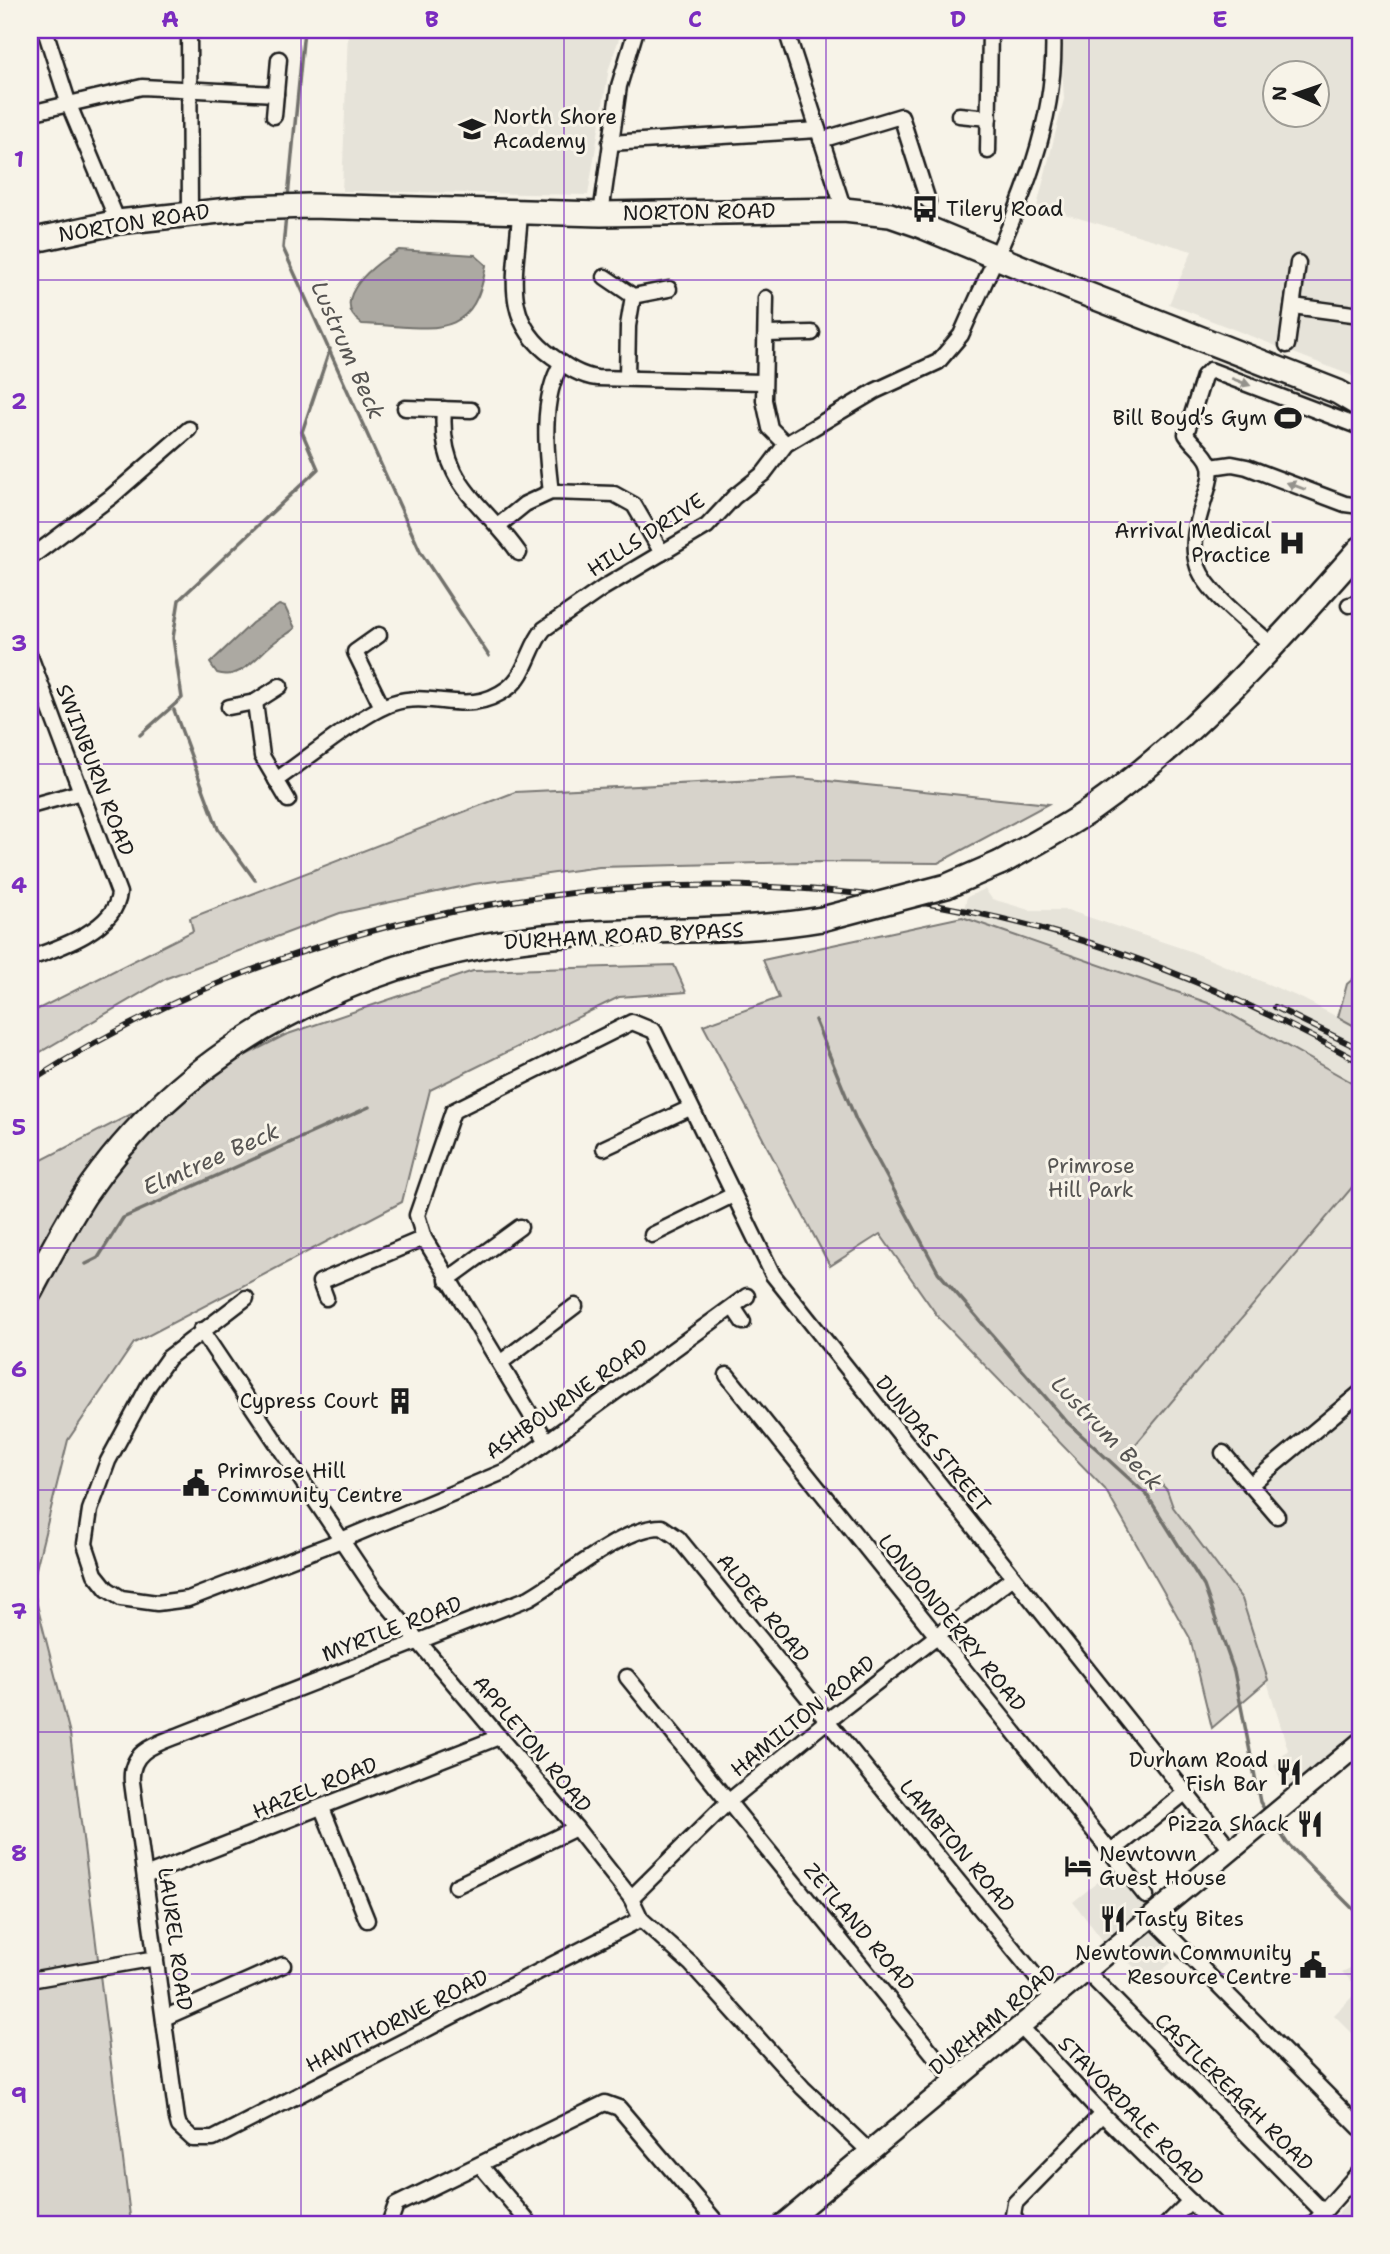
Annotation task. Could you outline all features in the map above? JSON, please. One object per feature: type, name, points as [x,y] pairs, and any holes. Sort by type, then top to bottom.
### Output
[{"type":"main road","name":"NORTON ROAD","points":[[30,241],[118,222],[190,212],[283,206],[601,214],[844,210],[890,215],[997,255],[1076,290],[1349,393],[1360,405]]},
{"type":"main road","name":"DURHAM ROAD BYPASS","points":[[30,1292],[85,1195],[151,1117],[214,1062],[317,998],[355,981],[425,958],[503,942],[622,933],[734,931],[822,919],[947,886],[1000,863],[1092,809],[1137,774],[1212,706],[1360,549]]},
{"type":"street","points":[[45,30],[69,105],[118,222]]},
{"type":"street","points":[[189,30],[187,88],[190,212]]},
{"type":"street","points":[[601,214],[619,86],[636,30]]},
{"type":"street","points":[[786,30],[844,210]]},
{"type":"street","points":[[988,151],[990,30]]},
{"type":"street","name":"HILLS DRIVE","points":[[276,780],[382,707],[410,700],[475,704],[486,701],[512,685],[519,677],[544,629],[585,600],[713,520],[764,473],[786,444],[874,391],[944,357],[961,335],[1030,175],[1044,122],[1054,47],[1053,30]]},
{"type":"street","points":[[274,116],[279,59]]},
{"type":"street","points":[[30,113],[142,87],[276,94]]},
{"type":"street","points":[[960,115],[989,118]]},
{"type":"street","points":[[610,143],[819,135],[901,116],[928,201]]},
{"type":"street","points":[[520,213],[515,296],[518,317],[531,340],[562,363],[588,377],[763,382]]},
{"type":"street","points":[[1287,345],[1298,263]]},
{"type":"street","points":[[605,277],[633,296],[669,289]]},
{"type":"street","points":[[626,378],[628,326],[633,296]]},
{"type":"street","points":[[766,298],[763,382],[770,428],[786,444]]},
{"type":"street","points":[[1293,306],[1360,315]]},
{"type":"street","points":[[766,334],[812,333]]},
{"type":"street","points":[[551,492],[548,467],[550,386],[562,363]]},
{"type":"street","points":[[1272,645],[1210,587],[1198,568],[1194,542],[1198,512],[1210,483],[1210,467],[1208,460],[1185,434],[1204,376],[1210,370],[1360,427]]},
{"type":"street","points":[[405,408],[471,410]]},
{"type":"street","points":[[444,409],[445,446],[461,486],[475,505],[499,525],[519,553]]},
{"type":"street","points":[[30,558],[111,496],[188,428]]},
{"type":"street","points":[[1210,467],[1232,464],[1247,467],[1345,504],[1360,506]]},
{"type":"street","points":[[499,525],[525,505],[551,492],[621,496],[634,505],[662,553]]},
{"type":"street","points":[[379,635],[355,652],[382,707]]},
{"type":"street","name":"SWINBURN ROAD","points":[[30,656],[35,691],[81,792],[117,886],[118,900],[114,912],[108,918],[81,935],[30,958]]},
{"type":"street","points":[[229,707],[255,702],[280,686]]},
{"type":"street","points":[[255,702],[262,757],[288,800]]},
{"type":"street","points":[[30,806],[81,792]]},
{"type":"street","name":"DUNDAS STREET","points":[[424,1238],[417,1215],[453,1111],[632,1022],[654,1031],[773,1275],[1232,1851]]},
{"type":"street","points":[[604,1148],[690,1108]]},
{"type":"street","points":[[652,1235],[733,1195]]},
{"type":"street","points":[[447,1280],[520,1227]]},
{"type":"street","points":[[326,1298],[320,1282],[424,1238],[546,1440]]},
{"type":"street","name":"ASHBOURNE ROAD","points":[[246,1298],[168,1358],[149,1385],[108,1461],[90,1510],[85,1544],[95,1574],[107,1589],[121,1598],[157,1603],[188,1599],[340,1541],[508,1470],[747,1296]]},
{"type":"street","points":[[500,1363],[575,1306]]},
{"type":"street","points":[[733,1307],[743,1322]]},
{"type":"street","name":"APPLETON ROAD","points":[[201,1330],[375,1590],[576,1828],[631,1898],[641,1919],[691,1964],[803,2088],[870,2152]]},
{"type":"street","name":"LONDONDERRY ROAD","points":[[727,1376],[1146,1896]]},
{"type":"street","points":[[1251,1485],[1360,1393]]},
{"type":"street","points":[[1223,1453],[1277,1516]]},
{"type":"street","name":"MYRTLE ROAD","points":[[132,1764],[146,1749],[529,1598],[558,1582],[633,1531],[649,1526],[662,1527]]},
{"type":"street","name":"ALDER ROAD","points":[[662,1527],[678,1538],[828,1720]]},
{"type":"street","name":"HAMILTON ROAD","points":[[631,1898],[728,1802],[828,1720],[1012,1578]]},
{"type":"street","name":"ZETLAND ROAD","points":[[628,1676],[956,2081]]},
{"type":"street","name":"LAMBTON ROAD","points":[[828,1720],[1054,1999]]},
{"type":"street","name":"HAZEL ROAD","points":[[145,1877],[499,1737]]},
{"type":"street","name":"DURHAM ROAD","points":[[783,2224],[1360,1743]]},
{"type":"street","name":"LAUREL ROAD","points":[[132,1764],[132,1782],[177,2119]]},
{"type":"street","points":[[1110,1853],[1186,1793]]},
{"type":"street","points":[[322,1808],[367,1920]]},
{"type":"street","points":[[456,1886],[576,1828]]},
{"type":"street","points":[[1152,1918],[1360,2128]]},
{"type":"street","name":"HAWTHORNE ROAD","points":[[177,2119],[186,2134],[193,2138],[214,2139],[641,1919]]},
{"type":"street","points":[[30,1980],[156,1958]]},
{"type":"street","points":[[164,2018],[283,1965]]},
{"type":"street","name":"CASTLEREAGH ROAD","points":[[1087,1972],[1323,2212]]},
{"type":"street","name":"STAVORDALE ROAD","points":[[1021,2026],[1102,2114],[1213,2224]]},
{"type":"street","points":[[388,2224],[397,2205],[606,2103],[619,2108],[718,2224]]},
{"type":"street","points":[[1018,2224],[1013,2215],[1015,2203],[1102,2114]]},
{"type":"street","points":[[481,2165],[530,2224]]},
{"type":"street","points":[[1313,2224],[1360,2171]]},
{"type":"street","points":[[1167,2224],[1190,2202]]},
{"type":"shaded area","name":"North Shore Academy","points":[[348,30],[622,30],[609,68],[588,195],[342,191]]},
{"type":"shaded area","points":[[1060,30],[1360,30],[1360,379],[1169,304],[1192,251],[1037,206],[1064,99]]},
{"type":"shaded area","points":[[399,250],[475,255],[486,265],[480,291],[471,309],[459,320],[444,326],[427,328],[362,324],[352,314],[352,293],[369,272]]},
{"type":"shaded area","points":[[279,605],[285,607],[295,628],[242,670],[217,673],[210,663],[252,623]]},
{"type":"shaded area","points":[[985,889],[992,899],[1029,910],[1067,910],[1190,951],[1303,999],[1360,1029],[1360,1087],[1214,1005],[962,917],[967,897]]},
{"type":"shaded area","points":[[1360,1178],[1360,1750],[1295,1804],[1274,1766],[1288,1750],[1242,1599],[1173,1507],[1167,1490],[1130,1451]]},
{"type":"shaded area","points":[[1119,1865],[1147,1906],[1188,1949],[1150,1980],[1104,1942],[1073,1902]]},
{"type":"shaded area","points":[[1354,1966],[1360,1971],[1360,1989],[1342,1972]]},
{"type":"shaded area","points":[[1360,1989],[1360,2041],[1334,2015]]},
{"type":"shaded area","points":[[1352,2197],[1360,2204],[1360,2224],[1330,2224]]},
{"type":"green space","points":[[800,778],[1048,804],[938,863],[801,862],[599,867],[474,884],[340,913],[167,978],[30,1058],[30,1013],[193,931],[190,918],[515,792]]},
{"type":"green space","name":"Primrose Hill Park","points":[[962,917],[1214,1005],[1360,1087],[1360,1178],[1130,1451],[1167,1490],[1173,1507],[1242,1599],[1268,1680],[1212,1728],[1190,1638],[1105,1489],[939,1318],[880,1234],[830,1266],[703,1025],[779,998],[763,960]]},
{"type":"green space","points":[[674,965],[686,992],[619,997],[430,1090],[402,1202],[134,1343],[68,1440],[32,1585],[70,1734],[131,2224],[30,2224],[30,1166],[285,1035],[473,971]]},
{"type":"green space","points":[[1360,973],[1360,1029],[1338,1017],[1347,984]]},
{"type":"waterway","name":"Lustrum Beck","points":[[288,197],[304,30]]},
{"type":"waterway","name":"Lustrum Beck","points":[[286,215],[283,248],[421,553],[489,656]]},
{"type":"waterway","points":[[140,735],[182,698],[173,638],[179,600],[318,469],[302,432],[330,349]]},
{"type":"waterway","name":"Elmtree Beck","points":[[174,710],[218,829],[255,880]]},
{"type":"waterway","name":"Lustrum Beck","points":[[815,1020],[856,1120],[938,1272],[1067,1422],[1147,1495],[1204,1586],[1234,1671],[1260,1802],[1267,1813]]},
{"type":"waterway","name":"Elmtree Beck","points":[[86,1264],[98,1258],[123,1218],[369,1107]]},
{"type":"waterway","name":"Lustrum Beck","points":[[1274,1823],[1287,1843],[1360,1916]]},
{"type":"railway","points":[[30,1082],[147,1016],[270,963],[399,924],[531,898],[665,886],[800,888],[933,905],[1064,935],[1141,960],[1215,990],[1360,1062]]},
{"type":"railway","points":[[1275,1007],[1360,1049]]},
{"type":"place","name":"North Shore Academy","points":[[472,129]]},
{"type":"place","name":"Tilery Road","points":[[925,209]]},
{"type":"place","name":"Bill Boyd’s Gym","points":[[1288,418]]},
{"type":"place","name":"Arrival Medical Practice","points":[[1292,543]]},
{"type":"place","name":"Cypress Court","points":[[400,1401]]},
{"type":"place","name":"Primrose Hill Community Centre","points":[[196,1483]]},
{"type":"place","name":"Durham Road Fish Bar","points":[[1289,1772]]},
{"type":"place","name":"Pizza Shack","points":[[1310,1824]]},
{"type":"place","name":"Newtown Guest House","points":[[1078,1866]]},
{"type":"place","name":"Tasty Bites","points":[[1113,1919]]},
{"type":"place","name":"Newtown Community Resource Centre","points":[[1313,1965]]}]
